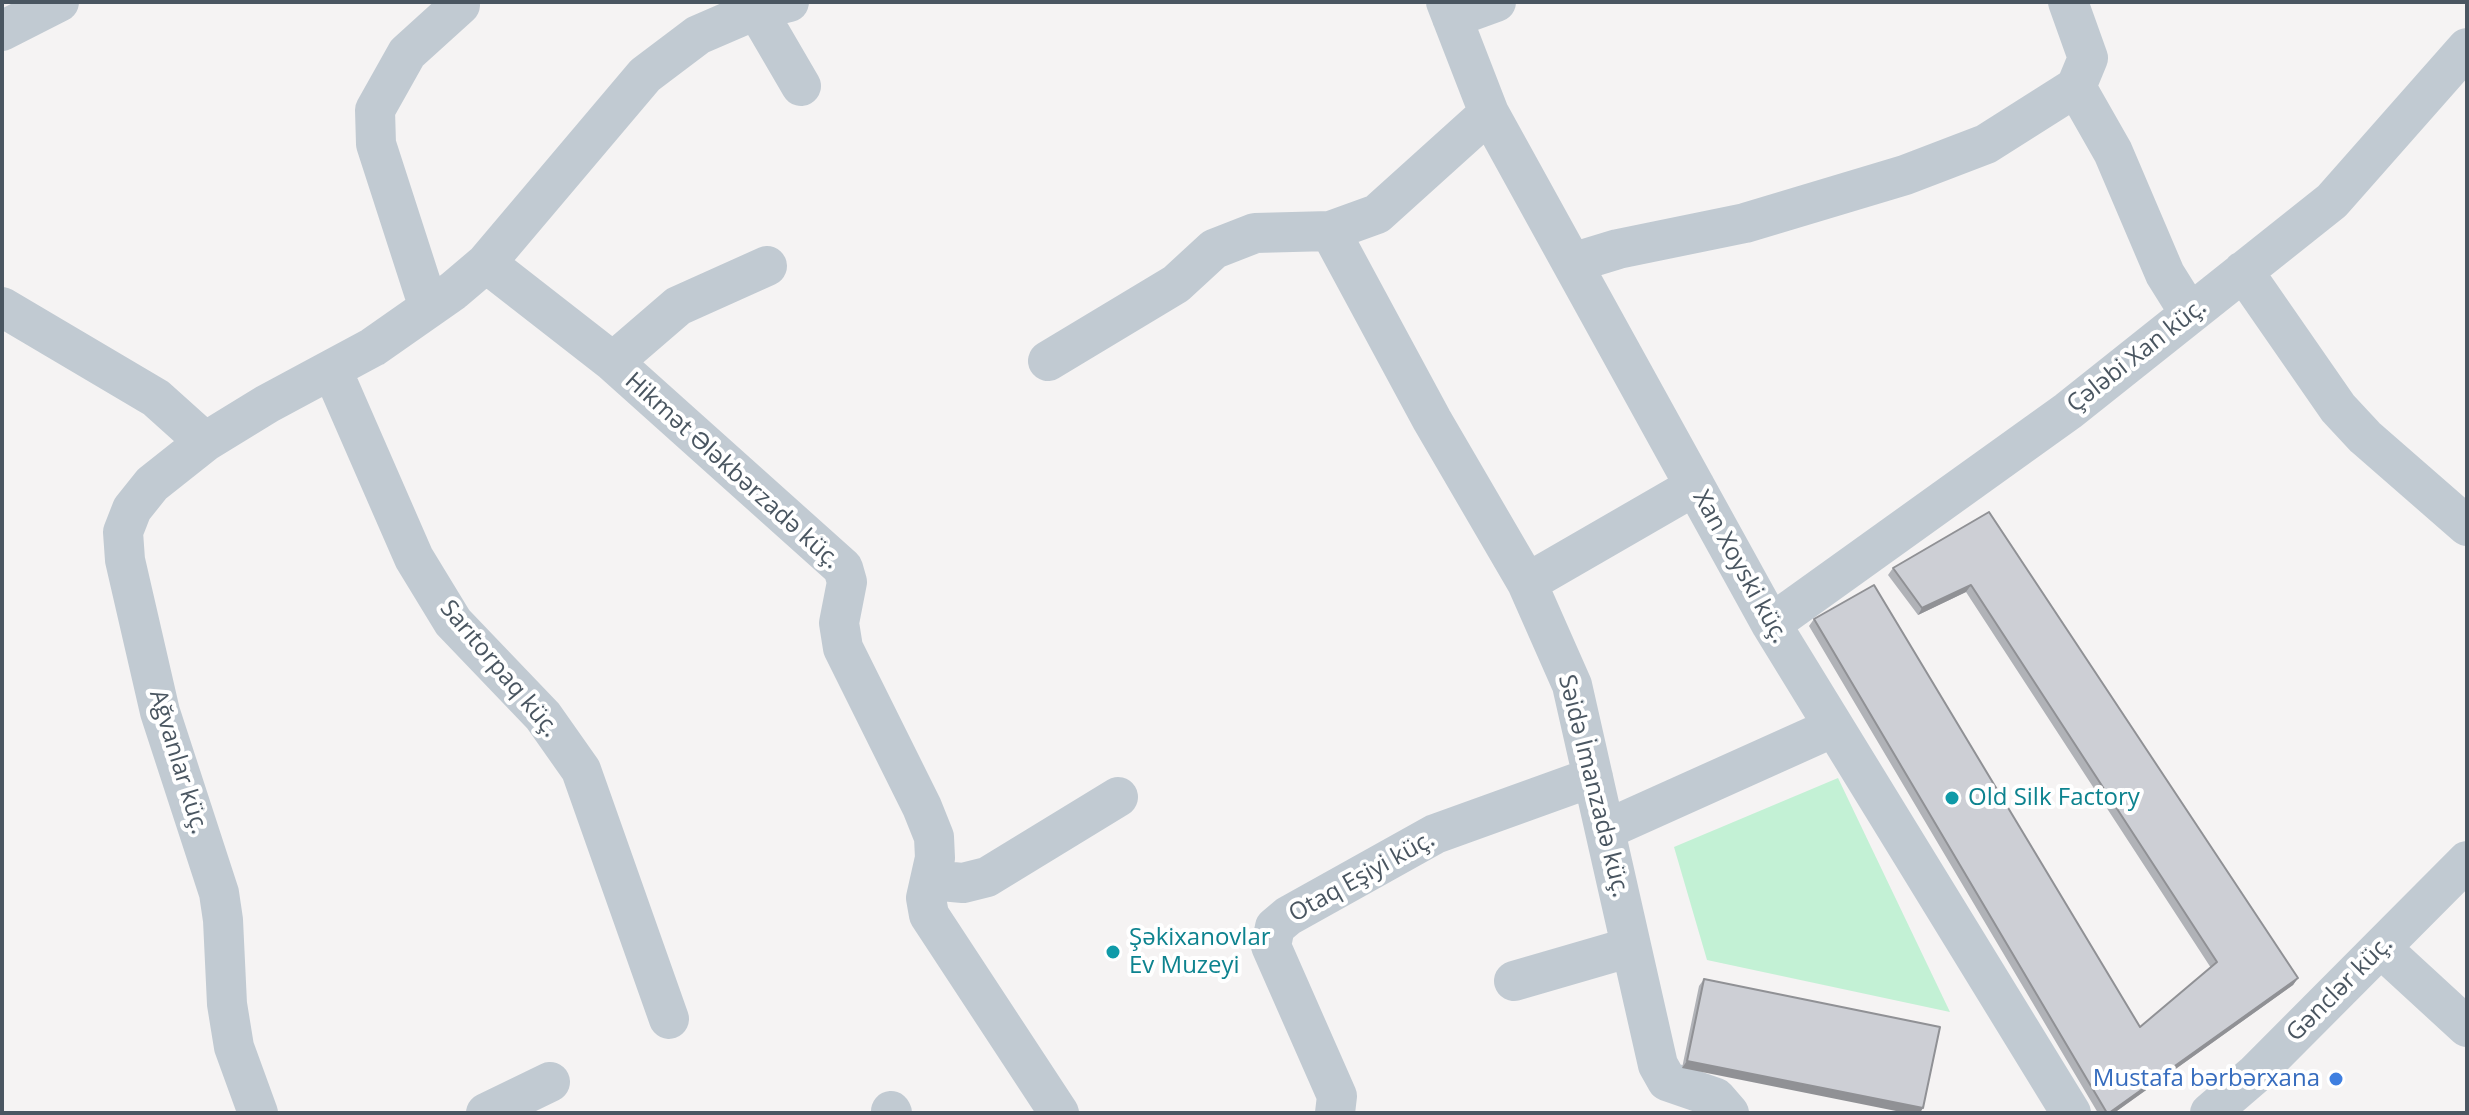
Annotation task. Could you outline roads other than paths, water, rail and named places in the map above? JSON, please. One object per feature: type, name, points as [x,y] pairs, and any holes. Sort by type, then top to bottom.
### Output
[{"type":"street","points":[[2,31],[59,2]]},
{"type":"street","points":[[1449,10],[1496,2]]},
{"type":"street","points":[[1572,263],[1618,249],[1745,223],[1905,175],[1986,144],[2076,87],[2088,58],[2068,2]]},
{"type":"street","points":[[429,308],[376,144],[375,110],[407,53],[460,5]]},
{"type":"street","points":[[2,307],[156,398],[205,442],[373,347],[486,263],[645,75],[698,35],[766,5],[801,86]]},
{"type":"street","name":"Xan Xoyski küç.","points":[[1449,10],[1489,113],[1771,624],[2071,1113]]},
{"type":"street","name":"Çələbi Xan küç.","points":[[1771,624],[2068,411],[2332,201],[2467,48]]},
{"type":"street","points":[[2076,87],[2113,152],[2165,274],[2190,314]]},
{"type":"street","points":[[1048,361],[1176,284],[1214,249],[1255,233],[1330,231],[1377,214],[1489,113]]},
{"type":"street","name":"Səidə İmanzadə küç.","points":[[1330,231],[1432,420],[1527,583],[1572,685],[1658,1065],[1667,1081],[1716,1098],[1729,1113]]},
{"type":"street","name":"Hikmət Ələkbərzadə küç.","points":[[486,263],[613,362],[843,568],[847,582],[839,623],[843,648],[934,837],[935,858],[926,898],[929,915],[1059,1113]]},
{"type":"street","points":[[613,362],[678,306],[767,266]]},
{"type":"street","points":[[2243,271],[2338,408],[2365,437],[2467,526]]},
{"type":"street","name":"Sarıtorpaq küç.","points":[[332,370],[414,558],[453,622],[543,716],[581,770],[669,1019]]},
{"type":"street","name":"Ağvanlar küç.","points":[[205,442],[152,484],[132,509],[123,532],[125,560],[160,712],[219,893],[227,1004],[234,1047],[258,1113]]},
{"type":"street","points":[[1527,583],[1695,486]]},
{"type":"street","points":[[1605,830],[1834,727]]},
{"type":"street","name":"Otaq Eşiyi küç.","points":[[1335,1113],[1337,1096],[1271,946],[1275,927],[1288,916],[1435,834],[1593,777]]},
{"type":"street","points":[[930,880],[963,883],[987,877],[1118,797]]},
{"type":"street","name":"Gənclər küç.","points":[[2210,1113],[2254,1075],[2467,861]]},
{"type":"street","points":[[1514,981],[1631,947]]},
{"type":"street","points":[[2381,948],[2467,1027]]},
{"type":"street","points":[[486,1113],[550,1082]]},
{"type":"place","name":"Old Silk Factory","points":[[1952,798]]},
{"type":"place","name":"Şəkixanovlar Ev Muzeyi","points":[[1113,952]]},
{"type":"place","name":"Mustafa bərbərxana","points":[[2336,1079]]}]
